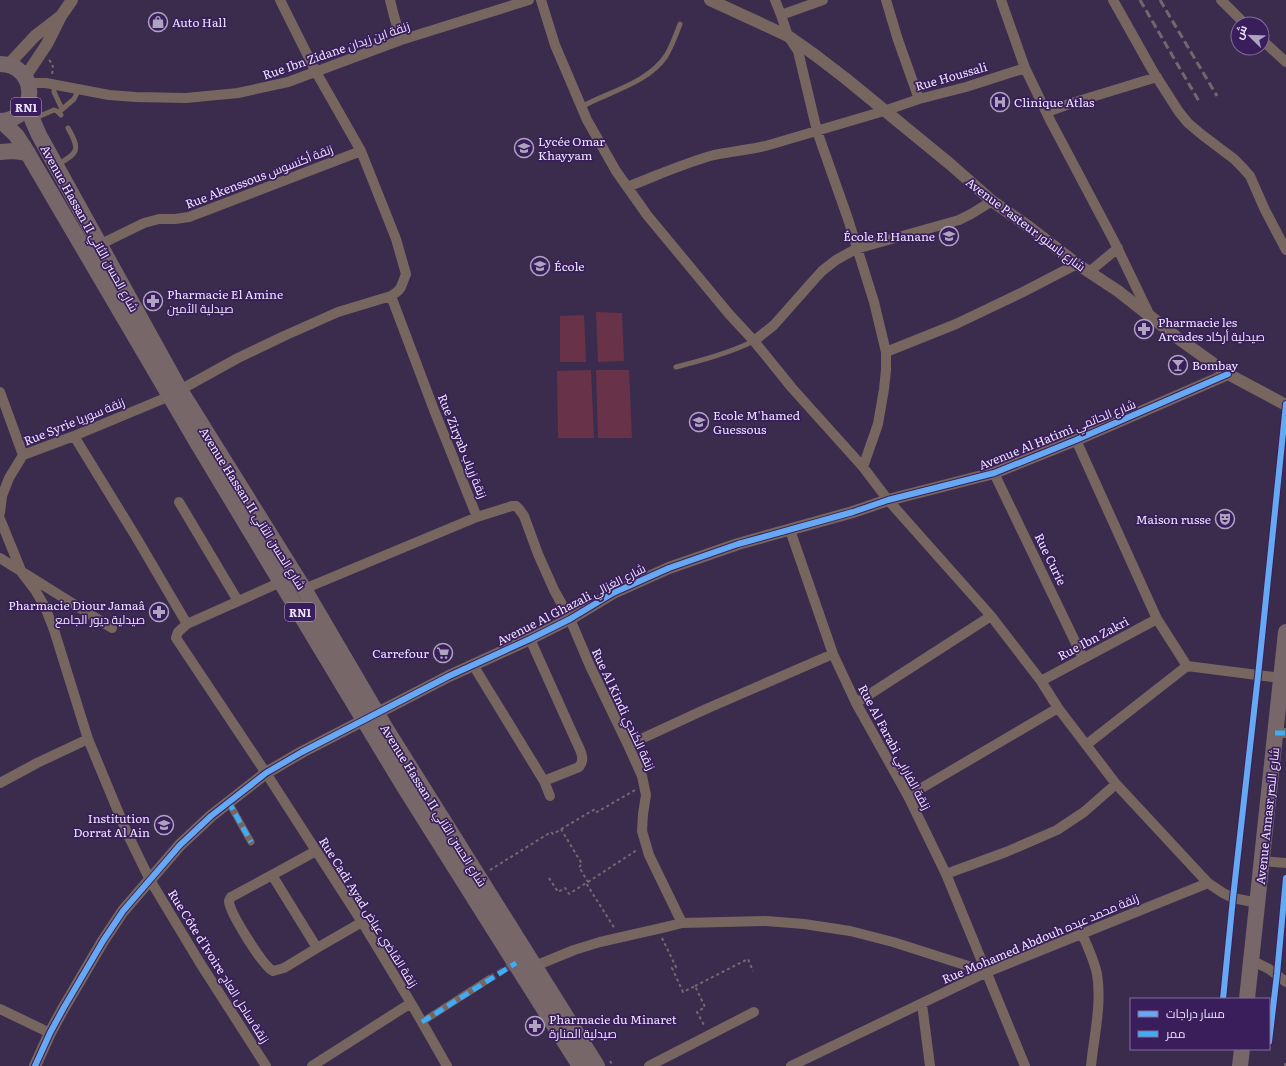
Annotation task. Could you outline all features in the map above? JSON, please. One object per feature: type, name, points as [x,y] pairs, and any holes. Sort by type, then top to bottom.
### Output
[{"type":"main road","points":[[4,65],[20,71],[26,80]]},
{"type":"main road","name":"RN1","points":[[1,121],[8,121],[20,114],[25,109],[28,103],[30,89],[26,80]]},
{"type":"main road","name":"Avenue Hassan II شارع الحسن الثاني","points":[[28,103],[32,119],[39,135],[100,245],[175,393],[281,582],[478,877],[597,1066]]},
{"type":"main road","name":"Avenue Hassan II شارع الحسن الثاني","points":[[1,121],[16,135],[28,153],[175,393],[304,589],[371,717],[403,785],[580,1066]]},
{"type":"main road","points":[[0,152],[14,151],[28,153]]},
{"type":"main road","name":"Avenue Annasr شارع النصر","points":[[1247,998],[1262,861],[1281,733],[1281,678],[1286,632]]},
{"type":"main road","points":[[1240,1066],[1242,1050]]},
{"type":"street","points":[[26,80],[61,16],[72,0]]},
{"type":"street","points":[[280,0],[316,72],[361,151],[398,246],[406,274],[401,287],[391,296]]},
{"type":"street","points":[[390,0],[401,40]]},
{"type":"street","name":"Rue Ibn Zidane زنقة ابن زيدان","points":[[26,80],[46,82],[109,95],[134,97],[167,98],[212,96],[263,88],[288,82],[401,40],[529,0]]},
{"type":"street","points":[[541,0],[556,46],[581,107],[598,141],[627,187],[670,244],[729,314],[754,341],[792,388],[863,467],[888,500],[991,616],[1041,681],[1058,708],[1116,784],[1208,882],[1233,898],[1258,903]]},
{"type":"street","name":"Avenue Pasteur شارع باستور","points":[[710,0],[788,36],[845,78],[950,164],[992,201],[1077,264],[1118,291],[1228,374],[1286,405]]},
{"type":"street","points":[[775,0],[788,36],[798,51],[818,131],[874,302],[886,352],[884,389],[878,424],[863,467]]},
{"type":"street","points":[[781,16],[823,0]]},
{"type":"street","points":[[886,0],[902,52],[919,99]]},
{"type":"street","points":[[1001,0],[1025,68],[1118,248],[1150,316]]},
{"type":"street","points":[[1113,0],[1178,112],[1188,123],[1243,168],[1250,176],[1265,210],[1286,250]]},
{"type":"street","points":[[1222,0],[1237,16]]},
{"type":"street","points":[[4,65],[35,36],[61,16]]},
{"type":"street","points":[[1270,47],[1286,62]]},
{"type":"street","name":"Rue Houssali","points":[[627,187],[714,155],[753,149],[818,131],[919,99],[1025,68]]},
{"type":"street","points":[[1047,112],[1157,77]]},
{"type":"street","name":"Rue Akenssous زنقة أكنسوس","points":[[100,245],[144,223],[159,219],[189,217],[361,151]]},
{"type":"street","points":[[754,341],[774,325],[822,271],[836,260],[856,249],[959,220],[992,201]]},
{"type":"street","points":[[1089,272],[1118,248]]},
{"type":"street","points":[[886,352],[956,324],[1077,264]]},
{"type":"street","name":"Rue Syrie زنقة سوريا","points":[[0,512],[2,496],[9,478],[24,455],[74,436],[175,393],[238,358],[338,312],[391,296]]},
{"type":"street","name":"Rue Ziryab زنقة زرياب","points":[[391,296],[477,517],[512,506],[516,506],[519,509],[524,516],[538,554],[554,590],[570,619]]},
{"type":"street","name":"Avenue Al Hatimi شارع الحاتمي","points":[[888,500],[994,473],[1076,440],[1228,374]]},
{"type":"street","points":[[0,392],[24,455]]},
{"type":"street","points":[[74,436],[187,624],[281,582]]},
{"type":"street","points":[[1076,440],[1157,619],[1187,666]]},
{"type":"street","name":"Rue Curie","points":[[994,473],[1084,658]]},
{"type":"street","name":"Avenue Al Ghazali شارع الغزالي","points":[[35,1066],[50,1033],[103,941],[124,911],[180,845],[228,801],[266,773],[302,752],[449,676],[530,639],[570,619],[613,593],[663,571],[738,544],[853,512],[888,500]]},
{"type":"street","points":[[178,502],[238,601]]},
{"type":"street","points":[[304,589],[477,517]]},
{"type":"street","points":[[0,519],[22,573]]},
{"type":"street","name":"Rue Al Farabi زنقة الفارابي","points":[[790,530],[833,654],[856,702],[908,796],[946,874],[1025,1066]]},
{"type":"street","points":[[0,558],[112,628]]},
{"type":"street","name":"Rue Côte d'Ivoire زنقة ساحل العاج","points":[[22,573],[35,590],[45,607],[54,630],[88,739],[127,833],[150,880],[200,963],[266,1066]]},
{"type":"street","points":[[856,702],[991,616]]},
{"type":"street","name":"Rue Al Kindi زنقة الكندي","points":[[570,619],[590,666],[642,776],[646,795],[642,831],[649,855],[682,924]]},
{"type":"street","name":"Rue Ibn Zakri","points":[[1041,681],[1157,619]]},
{"type":"street","name":"Rue Cadi Ayad زنقة القاضي عياض","points":[[187,624],[175,636],[176,639],[195,665],[266,773],[362,922],[447,1066]]},
{"type":"street","points":[[530,639],[576,741],[583,761],[579,767],[544,781]]},
{"type":"street","points":[[628,745],[706,709],[833,654]]},
{"type":"street","points":[[473,665],[544,781],[550,796]]},
{"type":"street","points":[[1086,745],[1187,666],[1281,678]]},
{"type":"street","points":[[908,796],[1058,708]]},
{"type":"street","points":[[0,783],[37,763],[88,739]]},
{"type":"street","points":[[946,874],[1006,852],[1057,830],[1084,812],[1116,784]]},
{"type":"street","points":[[228,801],[251,842]]},
{"type":"street","points":[[316,851],[230,899],[231,912],[249,941],[267,967],[273,972],[284,968],[362,922]]},
{"type":"street","points":[[1262,861],[1286,864]]},
{"type":"street","points":[[272,875],[317,948]]},
{"type":"street","name":"Rue Mohamed Abdouh زنقة محمد عبده","points":[[791,1066],[987,972],[1208,882]]},
{"type":"street","points":[[535,966],[574,950],[657,928],[682,924],[766,921],[850,931],[899,944],[987,972]]},
{"type":"street","points":[[1082,934],[1091,954],[1097,973],[1099,992],[1091,1066]]},
{"type":"street","points":[[1251,960],[1269,969],[1286,982]]},
{"type":"street","points":[[422,1022],[489,979]]},
{"type":"street","points":[[312,1066],[323,1063],[411,1003]]},
{"type":"street","points":[[922,1004],[930,1066]]},
{"type":"street","points":[[0,1009],[50,1033]]},
{"type":"street","points":[[649,1066],[754,1012]]},
{"type":"lane","points":[[581,107],[637,81],[654,68],[665,57],[680,24]]},
{"type":"lane","points":[[54,84],[54,92],[60,112]]},
{"type":"lane","points":[[60,112],[74,99],[79,89]]},
{"type":"lane","points":[[32,119],[54,110],[60,112]]},
{"type":"lane","points":[[55,165],[69,158],[76,150],[76,142],[68,128]]},
{"type":"lane","points":[[676,367],[721,355],[754,341]]},
{"type":"path","points":[[47,58],[52,63],[53,68],[51,77],[54,84]]},
{"type":"path","points":[[478,877],[551,832],[553,834],[595,809],[597,812],[644,785]]},
{"type":"path","points":[[561,829],[582,864],[580,867],[587,883],[620,937]]},
{"type":"path","points":[[549,878],[558,892],[565,888],[569,894],[646,845]]},
{"type":"path","points":[[657,928],[676,967],[672,968],[684,992],[748,959],[753,972]]},
{"type":"path","points":[[695,986],[706,1007],[697,1012],[709,1035]]},
{"type":"path","points":[[1285,1066],[1286,1060]]},
{"type":"shaded area","points":[[596,312],[622,313],[624,361],[598,362]]},
{"type":"shaded area","points":[[584,315],[586,362],[560,362],[560,316]]},
{"type":"shaded area","points":[[591,370],[594,438],[558,438],[557,371]]},
{"type":"shaded area","points":[[596,370],[629,370],[632,438],[598,438]]},
{"type":"tunnel","points":[[489,979],[516,963]]},
{"type":"railway","points":[[1140,0],[1200,103]]},
{"type":"railway","points":[[1160,0],[1217,96]]},
{"type":"marked path","points":[[1275,733],[1286,733]]},
{"type":"marked path","points":[[228,801],[251,842]]},
{"type":"marked path","points":[[422,1022],[516,963]]},
{"type":"cycle path","points":[[35,1066],[63,1009],[103,941],[123,911],[180,845],[211,816],[266,773],[302,752],[449,676],[570,619],[613,593],[669,568],[738,544],[853,512],[888,500],[994,473],[1076,440],[1228,374]]},
{"type":"cycle path","points":[[1223,998],[1286,404]]},
{"type":"cycle path","points":[[1270,1034],[1286,878]]},
{"type":"place","name":"Auto Hall","points":[[158,22]]},
{"type":"place","name":"Clinique Atlas","points":[[1000,102]]},
{"type":"place","name":"Lycée Omar Khayyam","points":[[524,148]]},
{"type":"place","name":"École El Hanane","points":[[949,236]]},
{"type":"place","name":"École","points":[[540,266]]},
{"type":"place","name":"Pharmacie El Amine صيدلية الأمين","points":[[153,301]]},
{"type":"place","name":"Pharmacie les Arcades صيدلية أركاد","points":[[1144,329]]},
{"type":"place","name":"Bombay","points":[[1178,365]]},
{"type":"place","name":"Ecole M'hamed Guessous","points":[[699,422]]},
{"type":"place","name":"Maison russe","points":[[1225,519]]},
{"type":"place","name":"Pharmacie Diour Jamaâ صيدلية ديور الجامع","points":[[159,612]]},
{"type":"place","name":"Carrefour","points":[[443,653]]},
{"type":"place","name":"Institution Dorrat Al Ain","points":[[164,825]]},
{"type":"place","name":"Pharmacie du Minaret صيدلية المنارة","points":[[535,1026]]}]
